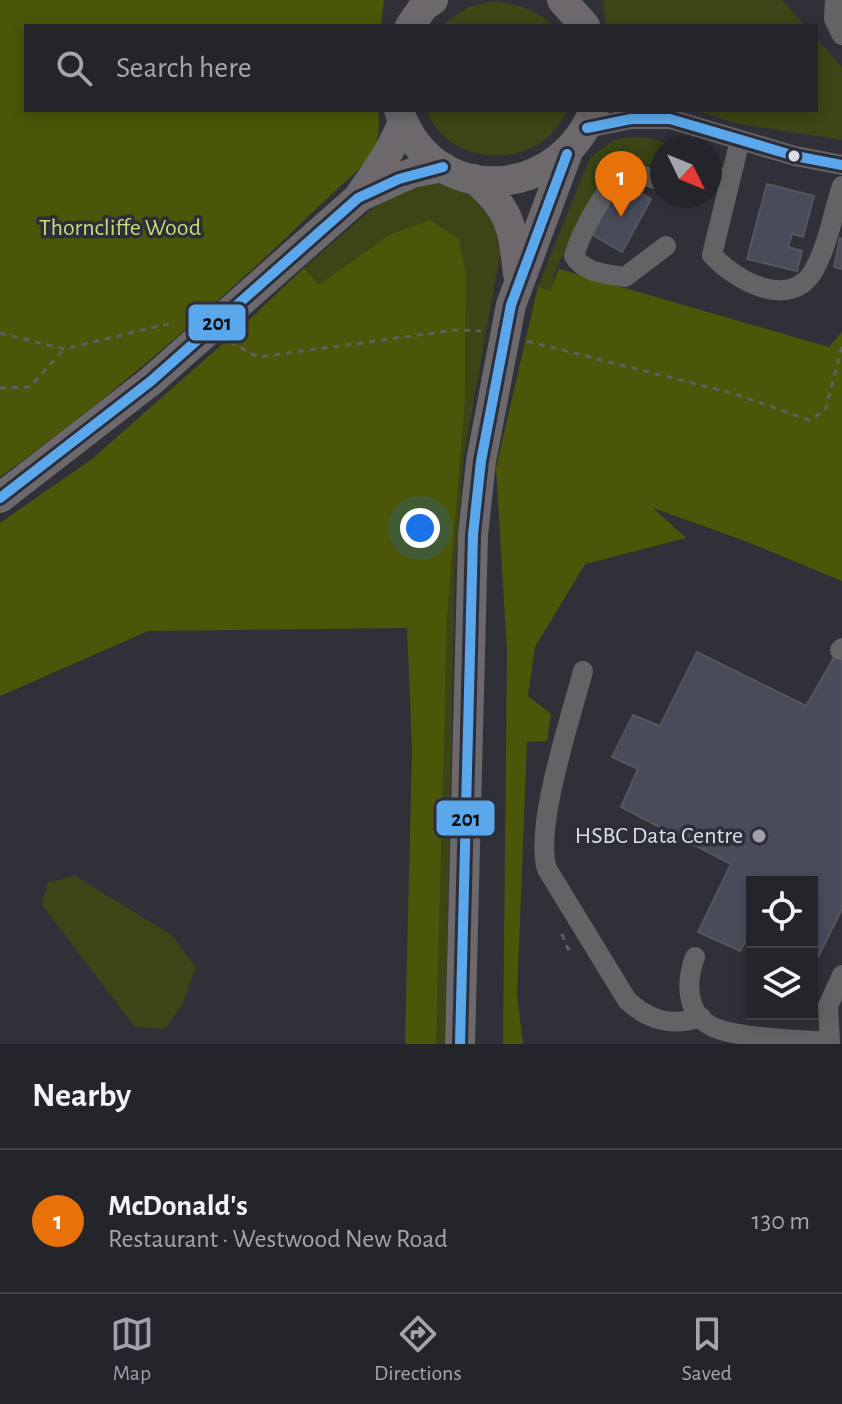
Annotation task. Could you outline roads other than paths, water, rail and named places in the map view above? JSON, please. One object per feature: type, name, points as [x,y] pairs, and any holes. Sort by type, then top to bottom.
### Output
[{"type":"highway","points":[[399,24],[400,0]]},
{"type":"highway","points":[[411,24],[424,6],[433,0]]},
{"type":"highway","points":[[562,0],[585,17]]},
{"type":"highway","points":[[401,115],[413,139],[427,154],[443,167],[474,179],[499,182],[524,178],[547,169],[567,154]]},
{"type":"highway","points":[[358,198],[383,162],[401,115]]},
{"type":"highway","points":[[460,1044],[473,535],[483,448],[504,335],[519,278],[567,154],[590,119]]},
{"type":"highway","points":[[0,498],[151,381],[358,198],[391,180],[443,167]]},
{"type":"highway","points":[[474,179],[492,193],[508,214],[519,278]]},
{"type":"street","points":[[835,0],[834,19],[842,35]]},
{"type":"street","points":[[590,119],[664,115],[795,156],[842,165]]},
{"type":"street","points":[[722,173],[740,140]]},
{"type":"street","points":[[650,178],[624,170],[578,240],[574,256],[582,266],[602,274],[625,277],[666,246]]},
{"type":"street","points":[[717,208],[712,255],[738,278],[754,286],[785,289],[802,283],[813,272],[842,186]]},
{"type":"street","points":[[583,671],[545,832],[543,852],[547,869],[627,1000],[636,1008],[664,1021],[684,1023],[701,1017]]},
{"type":"street","points":[[695,957],[688,976],[690,998],[701,1017],[713,1027],[725,1031],[830,1042],[828,1006],[842,975]]},
{"type":"place","name":"McDonald's","points":[[621,217]]},
{"type":"place","name":"HSBC Data Centre","points":[[759,836]]},
{"type":"park label","name":"Thorncliffe Wood","points":[[120,228]]}]
